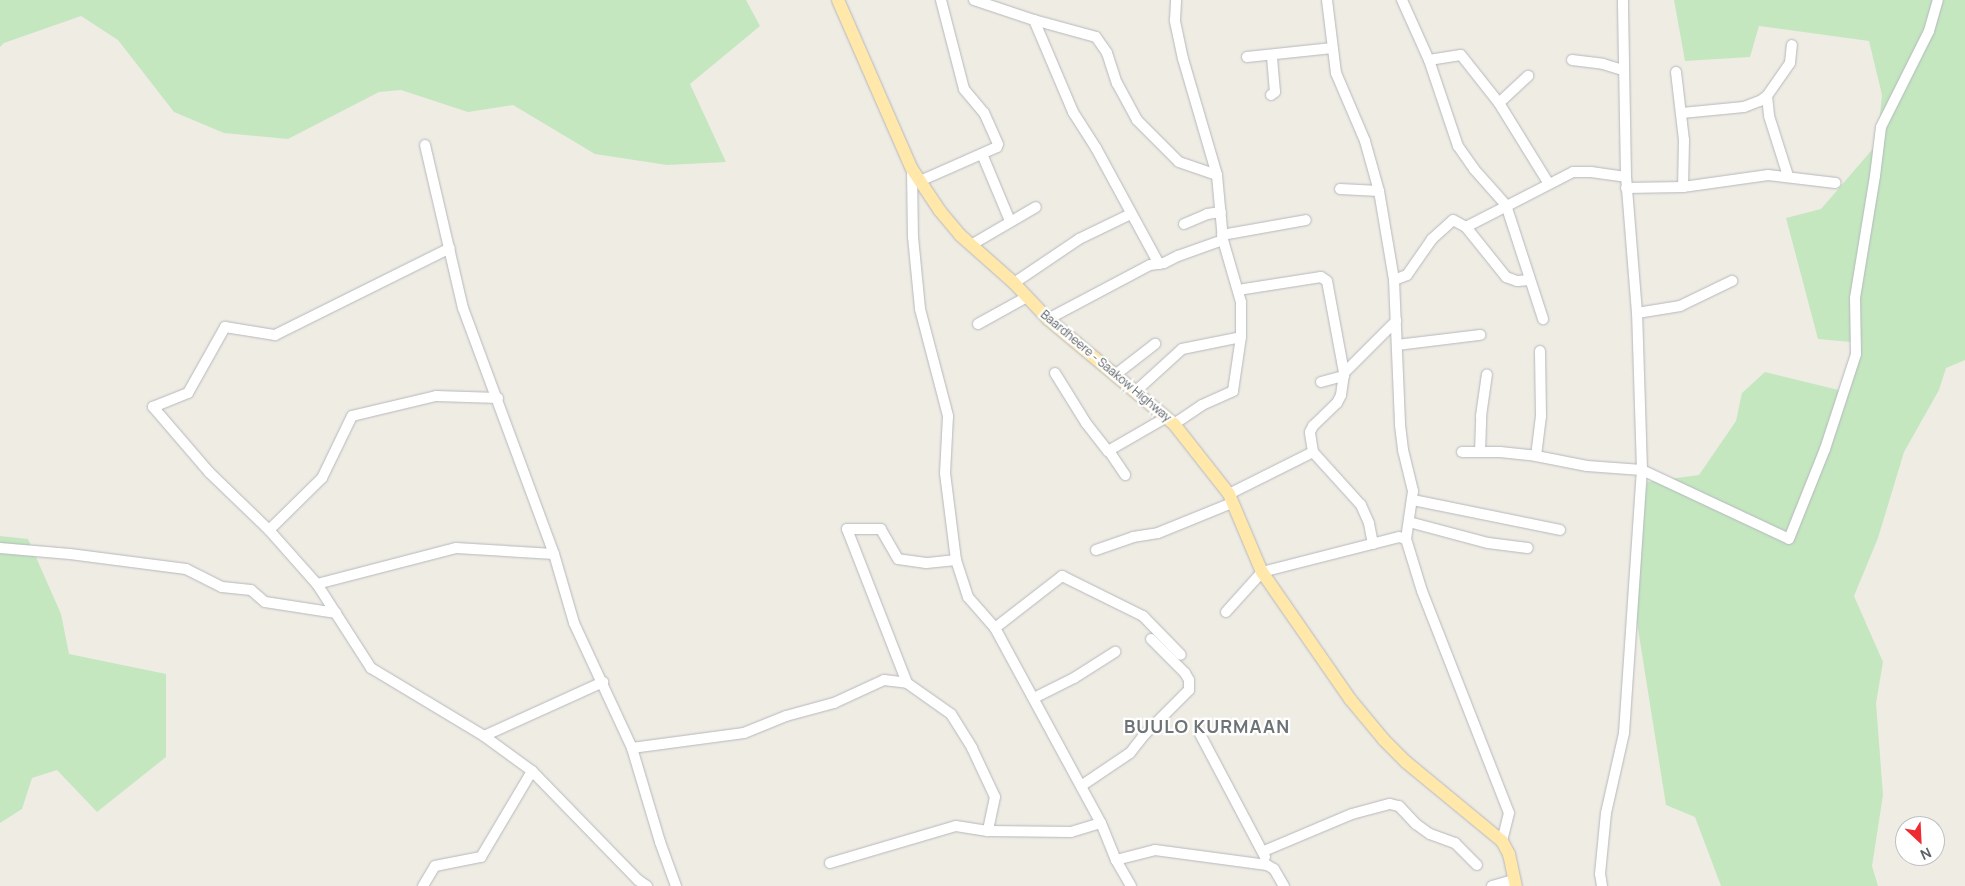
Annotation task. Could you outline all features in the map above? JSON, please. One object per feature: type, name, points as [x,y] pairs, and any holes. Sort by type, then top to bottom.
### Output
[{"type":"main road","name":"Baardheere - Saakow Highway","points":[[838,0],[912,169],[940,211],[971,245],[1014,283],[1048,319],[1171,421],[1230,499],[1262,572],[1350,699],[1384,740],[1429,782],[1502,841]]},
{"type":"main road","points":[[1502,841],[1509,854],[1514,883]]},
{"type":"street","points":[[920,181],[997,148],[998,140],[984,112],[964,89],[941,0]]},
{"type":"street","points":[[974,0],[1007,12],[1096,37],[1107,53],[1117,83],[1137,120],[1179,162],[1217,175]]},
{"type":"street","points":[[1004,0],[1007,12]]},
{"type":"street","points":[[1109,451],[1233,391],[1241,337],[1241,302],[1223,237],[1217,175],[1183,59],[1175,20],[1176,0]]},
{"type":"street","points":[[1327,0],[1336,73],[1365,141],[1379,191],[1394,280],[1400,425],[1413,500],[1406,539],[1422,591],[1509,813],[1502,841]]},
{"type":"street","points":[[1402,0],[1429,60],[1458,146],[1474,169],[1506,205],[1543,319]]},
{"type":"street","points":[[1602,886],[1601,867],[1606,813],[1624,733],[1642,470],[1637,313],[1626,183],[1623,0]]},
{"type":"street","points":[[1462,452],[1536,456],[1586,466],[1642,470],[1789,539],[1824,449],[1856,354],[1855,298],[1876,176],[1881,127],[1929,31],[1938,0]]},
{"type":"street","points":[[1034,20],[1072,112],[1096,148],[1159,264]]},
{"type":"street","points":[[1682,113],[1744,107],[1767,96],[1790,63],[1792,45]]},
{"type":"street","points":[[1247,57],[1333,48]]},
{"type":"street","points":[[1271,95],[1275,92],[1272,55]]},
{"type":"street","points":[[1429,60],[1461,55],[1499,103],[1549,184]]},
{"type":"street","points":[[1572,60],[1590,61],[1623,70]]},
{"type":"street","points":[[1676,72],[1684,140],[1683,187]]},
{"type":"street","points":[[1499,103],[1528,76]]},
{"type":"street","points":[[1767,96],[1769,116],[1788,176]]},
{"type":"street","points":[[425,145],[463,308],[498,398],[554,554],[574,622],[632,748],[660,842],[676,886]]},
{"type":"street","points":[[982,154],[1010,221]]},
{"type":"street","points":[[912,169],[913,237],[920,309],[948,416],[945,473],[956,560],[968,597],[995,628],[1101,823],[1116,860],[1130,886]]},
{"type":"street","points":[[1466,227],[1573,172],[1591,172],[1626,183],[1683,187],[1768,175],[1836,183]]},
{"type":"street","points":[[1340,188],[1379,191]]},
{"type":"street","points":[[971,245],[1036,207]]},
{"type":"street","points":[[1184,224],[1207,214],[1221,212]]},
{"type":"street","points":[[1014,283],[1078,239],[1131,214]]},
{"type":"street","points":[[1048,319],[1150,264],[1159,264],[1223,237],[1306,220]]},
{"type":"street","points":[[1394,280],[1406,275],[1432,239],[1451,221],[1458,221],[1466,227],[1506,277],[1518,281],[1530,280]]},
{"type":"street","points":[[450,248],[275,335],[225,327],[188,393],[152,407],[209,472],[269,530],[317,584],[371,668],[484,736],[532,771],[638,880],[647,886]]},
{"type":"street","points":[[1238,290],[1320,277],[1327,280],[1344,374],[1341,395],[1337,403],[1313,426],[1310,432],[1313,452],[1361,505],[1373,544]]},
{"type":"street","points":[[1637,313],[1680,306],[1732,280]]},
{"type":"street","points":[[978,324],[1027,297]]},
{"type":"street","points":[[1321,382],[1344,374],[1396,321]]},
{"type":"street","points":[[1397,344],[1480,335]]},
{"type":"street","points":[[1136,391],[1182,349],[1241,337]]},
{"type":"street","points":[[1115,375],[1155,344]]},
{"type":"street","points":[[1536,456],[1540,416],[1540,351]]},
{"type":"street","points":[[1055,373],[1090,429],[1109,451],[1125,475]]},
{"type":"street","points":[[1480,452],[1481,416],[1487,374]]},
{"type":"street","points":[[269,530],[322,478],[352,416],[436,396],[498,398]]},
{"type":"street","points":[[1096,550],[1133,537],[1158,533],[1230,499],[1313,452]]},
{"type":"street","points":[[1413,500],[1560,530]]},
{"type":"street","points":[[1409,522],[1488,542],[1528,548]]},
{"type":"street","points":[[907,682],[847,529],[882,529],[898,558],[926,563],[956,560]]},
{"type":"street","points":[[1226,612],[1262,572],[1399,537],[1406,539]]},
{"type":"street","points":[[0,548],[70,554],[186,569],[222,587],[251,590],[265,602],[336,613]]},
{"type":"street","points":[[317,584],[456,548],[554,554]]},
{"type":"street","points":[[995,628],[1062,576],[1143,616],[1181,655]]},
{"type":"street","points":[[1080,786],[1130,753],[1145,734],[1189,690],[1189,680],[1185,673],[1151,639]]},
{"type":"street","points":[[1034,698],[1115,652]]},
{"type":"street","points":[[632,748],[744,733],[786,716],[834,704],[884,680],[907,682],[951,714],[972,748],[995,797],[988,831]]},
{"type":"street","points":[[484,736],[603,682]]},
{"type":"street","points":[[1200,734],[1264,851],[1267,865]]},
{"type":"street","points":[[423,886],[435,866],[481,857],[532,771]]},
{"type":"street","points":[[1264,851],[1352,814],[1390,804],[1399,806],[1416,824],[1430,834],[1454,843],[1477,865]]},
{"type":"street","points":[[830,863],[956,826],[988,831],[1071,832],[1101,823]]},
{"type":"street","points":[[1116,860],[1156,850],[1267,865],[1274,869],[1284,886]]},
{"type":"street","points":[[1492,886],[1514,883]]},
{"type":"green space","points":[[0,0],[746,0],[760,26],[690,84],[726,162],[667,165],[595,154],[513,105],[468,112],[401,90],[379,92],[288,139],[224,133],[174,112],[118,40],[81,16],[4,43],[0,47]]},
{"type":"green space","points":[[1674,0],[1965,0],[1965,360],[1946,368],[1939,390],[1904,452],[1878,538],[1854,596],[1883,662],[1876,703],[1883,795],[1872,866],[1878,886],[1721,886],[1695,817],[1666,805],[1632,591],[1647,482],[1699,475],[1736,421],[1742,393],[1765,372],[1847,392],[1862,343],[1818,339],[1786,218],[1821,209],[1877,144],[1882,95],[1869,41],[1759,26],[1750,57],[1685,61]]},
{"type":"green space","points":[[0,536],[28,539],[61,614],[69,654],[166,674],[166,757],[97,812],[57,770],[32,778],[22,809],[0,823]]},
{"type":"district","name":"BUULO KURMAAN","points":[[1207,726]]}]
